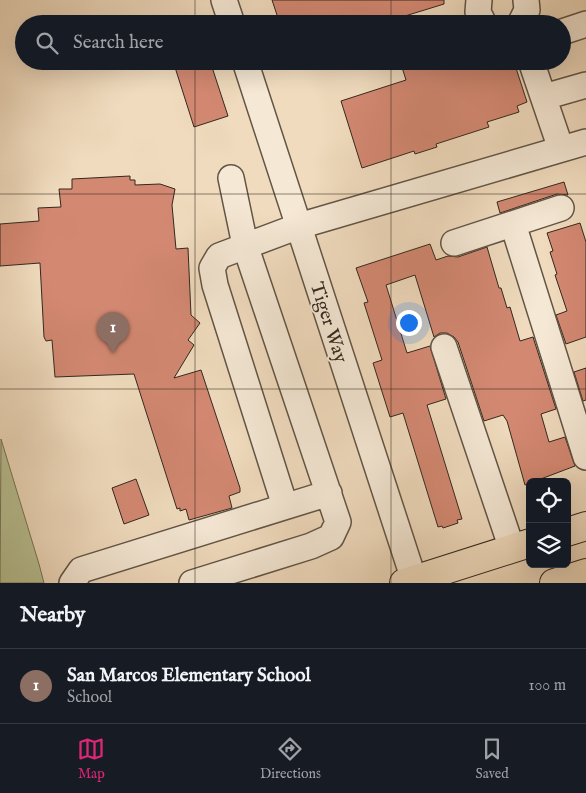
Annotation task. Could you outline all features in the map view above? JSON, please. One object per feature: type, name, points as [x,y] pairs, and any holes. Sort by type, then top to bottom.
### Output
[{"type":"main road","points":[[571,531],[586,526]]},
{"type":"main road","points":[[411,582],[521,546]]},
{"type":"main road","points":[[558,582],[586,573]]},
{"type":"street","points":[[224,0],[229,15]]},
{"type":"street","points":[[479,0],[480,15]]},
{"type":"street","points":[[524,15],[527,10],[526,0]]},
{"type":"street","points":[[571,29],[586,24]]},
{"type":"street","name":"Tiger Way","points":[[248,70],[411,582]]},
{"type":"street","points":[[534,70],[561,149]]},
{"type":"street","points":[[544,98],[586,85]]},
{"type":"street","points":[[285,506],[214,285],[212,268],[219,256],[299,226],[586,142]]},
{"type":"street","points":[[192,583],[310,546],[331,537],[338,522],[245,245],[231,178]]},
{"type":"street","points":[[454,243],[561,208]]},
{"type":"street","points":[[513,224],[586,458]]},
{"type":"street","points":[[444,347],[521,546]]},
{"type":"street","points":[[72,583],[81,570],[329,493]]},
{"type":"green space","points":[[1,439],[39,564],[44,583],[0,583]]},
{"type":"building","points":[[272,0],[444,0],[444,4],[408,15],[277,15]]},
{"type":"building","points":[[176,70],[213,70],[228,116],[194,127]]},
{"type":"building","points":[[403,70],[517,70],[527,102],[517,106],[519,112],[487,122],[489,127],[436,144],[437,147],[415,154],[414,151],[362,168],[341,101],[406,80]]},
{"type":"building","points":[[130,176],[130,180],[135,180],[135,185],[160,184],[175,189],[172,205],[176,249],[188,248],[191,315],[200,323],[188,340],[194,345],[174,378],[201,370],[240,488],[240,492],[229,496],[232,508],[189,520],[186,509],[180,511],[180,508],[177,509],[134,374],[55,377],[52,340],[46,341],[44,337],[40,263],[0,266],[0,224],[39,221],[38,208],[61,207],[59,189],[72,189],[72,179]]},
{"type":"building","points":[[564,182],[568,195],[557,194],[500,213],[497,202]]},
{"type":"building","points":[[580,223],[586,242],[586,337],[566,344],[556,315],[567,311],[555,275],[557,274],[550,252],[553,251],[547,233]]},
{"type":"building","points":[[430,244],[436,260],[448,256],[458,257],[487,247],[499,288],[501,288],[507,308],[510,307],[520,341],[533,337],[556,409],[541,414],[549,442],[565,437],[575,466],[543,478],[526,478],[525,485],[507,421],[503,415],[484,421],[458,342],[447,333],[440,333],[434,337],[415,275],[386,285],[407,353],[430,346],[446,399],[427,405],[462,519],[457,520],[458,523],[443,528],[442,526],[438,527],[403,413],[390,417],[373,363],[382,360],[364,303],[368,302],[356,268]]},
{"type":"building","points":[[586,368],[586,400],[583,401],[574,372]]},
{"type":"building","points":[[136,479],[149,515],[124,524],[112,488]]},
{"type":"place","name":"San Marcos Elementary School","points":[[113,353]]}]
